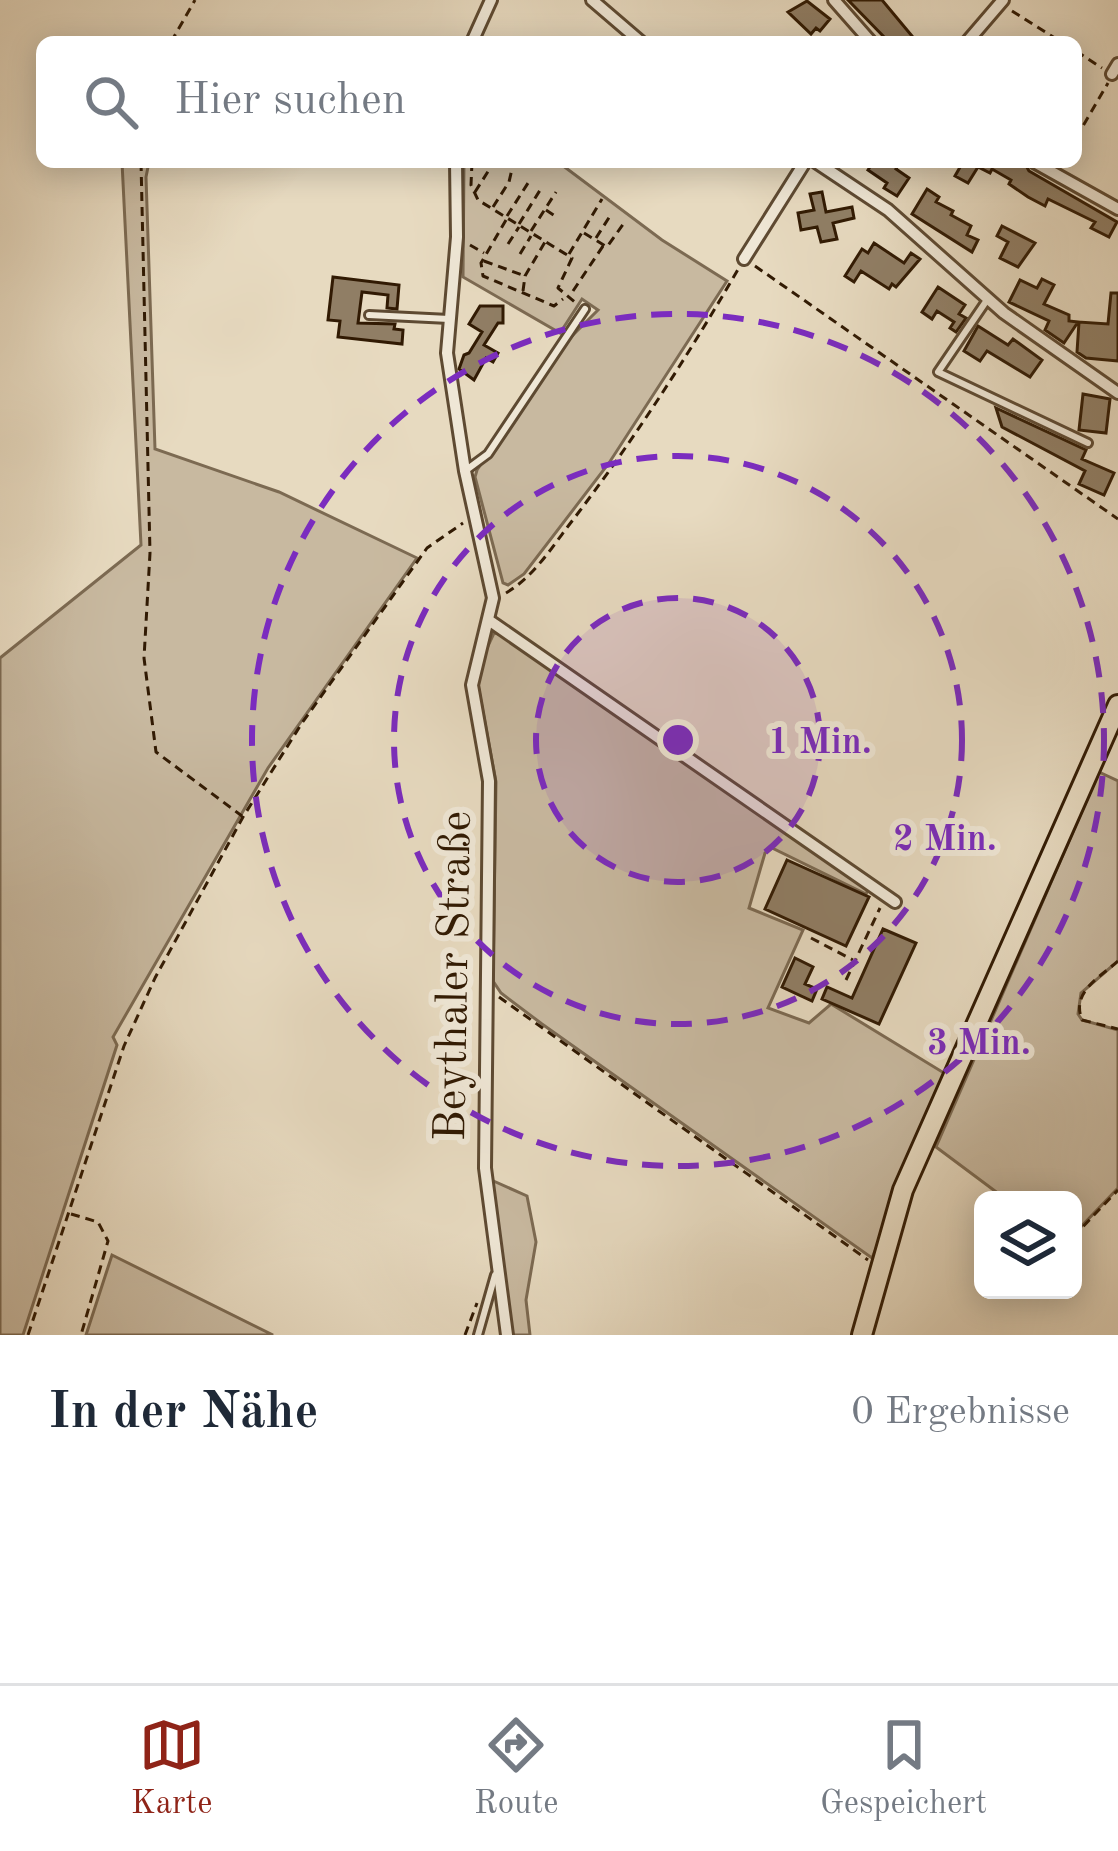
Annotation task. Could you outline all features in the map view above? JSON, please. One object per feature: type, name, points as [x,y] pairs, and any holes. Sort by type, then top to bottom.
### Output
[{"type":"main road","points":[[862,1335],[903,1190],[1118,705]]},
{"type":"street","points":[[475,36],[491,0]]},
{"type":"street","points":[[592,0],[634,36]]},
{"type":"street","points":[[834,0],[866,36]]},
{"type":"street","points":[[972,36],[1001,2]]},
{"type":"street","name":"Beythaler Straße","points":[[456,168],[450,384],[493,598],[472,685],[489,781],[484,1168],[507,1335]]},
{"type":"street","points":[[744,259],[801,168]]},
{"type":"street","points":[[825,168],[904,223],[988,299],[1118,393]]},
{"type":"street","points":[[1045,168],[1118,209]]},
{"type":"street","points":[[490,621],[890,899]]},
{"type":"lane","points":[[988,299],[938,372],[1088,443]]},
{"type":"lane","points":[[466,470],[488,454],[585,309]]},
{"type":"lane","points":[[369,315],[449,319]]},
{"type":"lane","points":[[478,1335],[496,1271]]},
{"type":"path","points":[[174,36],[195,0]]},
{"type":"path","points":[[1001,2],[1052,36]]},
{"type":"path","points":[[1082,54],[1115,69],[1082,127]]},
{"type":"path","points":[[141,168],[150,553],[143,658],[156,752],[244,818]]},
{"type":"path","points":[[472,168],[473,193],[568,255],[573,262],[558,288],[585,309]]},
{"type":"path","points":[[473,193],[490,168]]},
{"type":"path","points":[[492,209],[512,169]]},
{"type":"path","points":[[483,260],[528,183]]},
{"type":"path","points":[[508,244],[542,188]]},
{"type":"path","points":[[520,254],[556,192]]},
{"type":"path","points":[[568,255],[602,199]]},
{"type":"path","points":[[545,209],[558,218]]},
{"type":"path","points":[[595,240],[610,216]]},
{"type":"path","points":[[582,232],[608,247],[624,223]]},
{"type":"path","points":[[522,293],[525,276],[545,242]]},
{"type":"path","points":[[470,245],[483,260],[487,280],[554,306],[566,296]]},
{"type":"path","points":[[573,291],[604,245]]},
{"type":"path","points":[[467,258],[525,276]]},
{"type":"path","points":[[493,598],[528,578],[588,500],[669,382],[744,259],[1118,519]]},
{"type":"path","points":[[28,1335],[135,1018],[244,818],[302,723],[428,548],[476,518]]},
{"type":"path","points":[[846,980],[890,899]]},
{"type":"path","points":[[811,938],[855,961]]},
{"type":"path","points":[[1118,961],[1082,993],[1078,1005],[1082,1020],[1118,1029]]},
{"type":"path","points":[[486,994],[500,998],[870,1262]]},
{"type":"path","points":[[1082,1228],[1118,1190]]},
{"type":"path","points":[[69,1214],[98,1222],[108,1241],[81,1335]]},
{"type":"shaded area","points":[[122,168],[148,168],[155,449],[279,492],[417,558],[268,768],[113,1037],[117,1045],[23,1335],[0,1335],[0,658],[141,545]]},
{"type":"shaded area","points":[[464,168],[566,168],[662,240],[727,281],[609,463],[524,574],[508,585],[503,583],[477,470],[568,340],[598,310],[582,299],[560,333],[463,277]]},
{"type":"shaded area","points":[[494,633],[504,635],[869,888],[866,894],[772,848],[765,853],[749,908],[803,930],[768,1008],[809,1023],[831,1004],[949,1076],[872,1258],[542,1024],[501,993],[493,981],[496,782],[478,685],[480,663]]},
{"type":"shaded area","points":[[1099,772],[1118,781],[1118,961],[1081,993],[1078,1014],[1082,1020],[1118,1030],[1118,1188],[1082,1226],[1082,1191],[995,1191],[936,1147]]},
{"type":"shaded area","points":[[489,1179],[527,1196],[536,1242],[526,1300],[530,1335],[511,1335]]},
{"type":"shaded area","points":[[112,1255],[273,1335],[86,1335]]},
{"type":"building","points":[[848,0],[882,0],[912,36],[883,36]]},
{"type":"building","points":[[807,1],[830,19],[811,34],[788,12]]},
{"type":"building","points":[[896,168],[909,178],[897,196],[868,170]]},
{"type":"building","points":[[960,168],[977,168],[968,183],[955,176]]},
{"type":"building","points":[[980,168],[1027,168],[1117,222],[1109,237],[1091,228],[1095,222],[1048,199],[1045,206],[1009,184],[1011,180],[992,169],[990,173]]},
{"type":"building","points":[[927,189],[939,197],[936,202],[953,211],[951,215],[971,226],[967,235],[978,240],[972,252],[912,214]]},
{"type":"building","points":[[822,192],[826,212],[852,207],[854,218],[833,223],[837,239],[821,242],[817,227],[801,230],[798,213],[814,210],[810,194]]},
{"type":"building","points":[[1002,226],[1035,243],[1018,267],[1000,258],[1008,242],[997,236]]},
{"type":"building","points":[[874,243],[904,263],[911,253],[920,259],[896,287],[892,284],[889,289],[861,271],[854,282],[845,276],[862,249],[868,253]]},
{"type":"building","points":[[333,277],[399,285],[397,309],[387,308],[388,295],[362,292],[358,323],[395,324],[394,329],[403,330],[402,344],[338,337],[340,321],[328,320]]},
{"type":"building","points":[[1042,279],[1054,285],[1044,304],[1078,322],[1064,343],[1045,330],[1049,321],[1009,302],[1020,280],[1037,288]]},
{"type":"building","points":[[938,287],[965,305],[959,314],[966,318],[956,332],[950,328],[954,322],[937,311],[932,319],[922,312]]},
{"type":"building","points":[[1111,293],[1118,293],[1118,361],[1086,358],[1077,352],[1079,322],[1108,324]]},
{"type":"building","points":[[480,306],[503,306],[503,323],[498,323],[484,345],[498,353],[493,362],[486,358],[474,380],[459,369],[482,332],[469,324]]},
{"type":"building","points":[[978,326],[1008,345],[1013,339],[1042,360],[1030,377],[987,351],[980,361],[964,351]]},
{"type":"building","points":[[1083,394],[1110,399],[1106,433],[1079,430]]},
{"type":"building","points":[[996,408],[1086,450],[1082,459],[1114,473],[1104,495],[1079,484],[1085,471],[1002,427]]},
{"type":"building","points":[[787,860],[869,897],[846,946],[765,909]]},
{"type":"building","points":[[883,929],[916,943],[879,1024],[822,999],[827,987],[852,998]]},
{"type":"building","points":[[795,958],[813,967],[805,984],[817,989],[812,1001],[782,987]]}]
